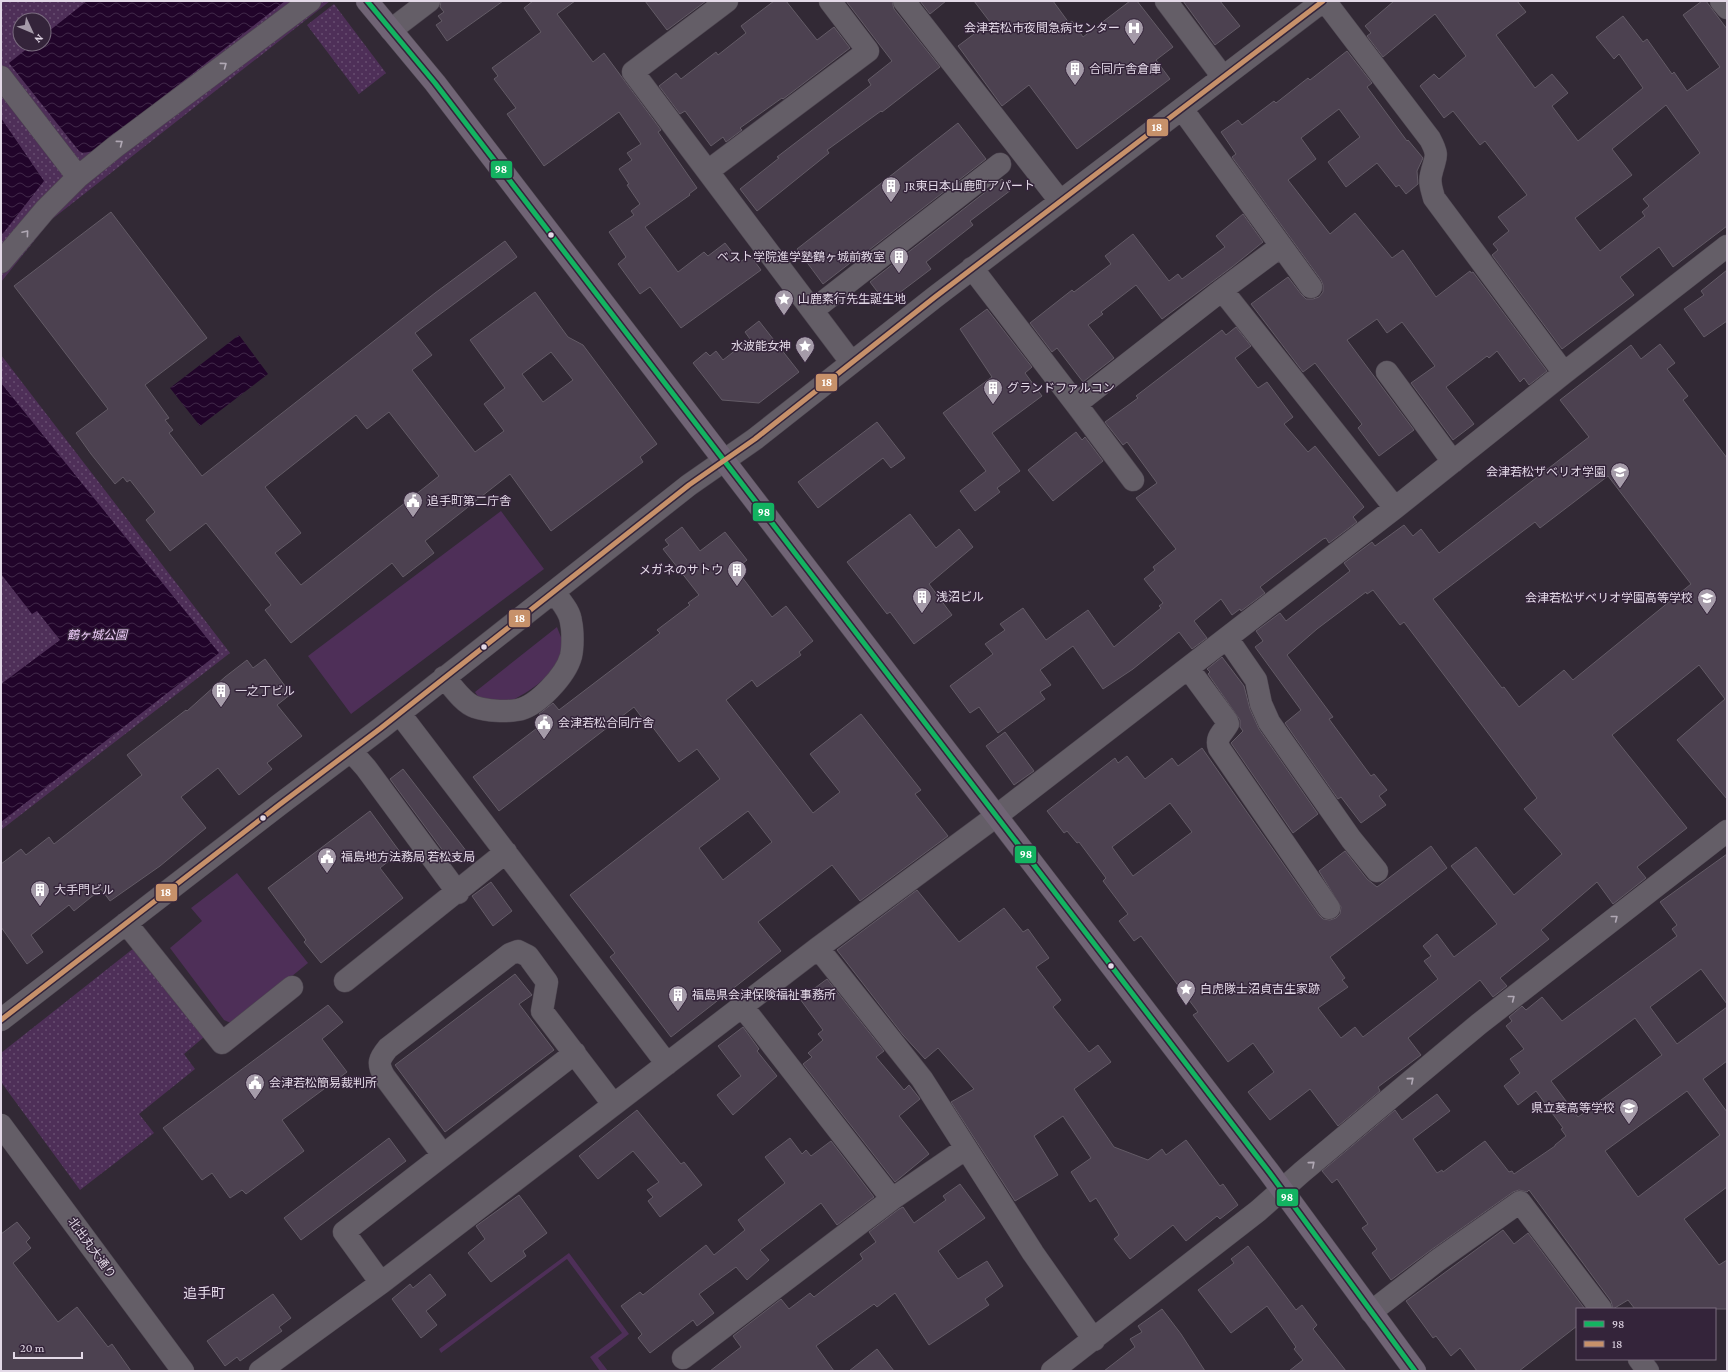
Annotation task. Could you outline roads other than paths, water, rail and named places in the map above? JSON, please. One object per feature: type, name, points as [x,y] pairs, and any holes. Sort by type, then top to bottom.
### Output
[{"type":"highway","points":[[367,1],[435,83],[725,461],[995,817],[1282,1189],[1415,1371]]},
{"type":"street","points":[[1,262],[45,210],[78,177],[115,146],[310,1]]},
{"type":"street","points":[[391,30],[429,1]]},
{"type":"street","points":[[727,1],[634,72],[851,362]]},
{"type":"street","points":[[708,171],[868,51],[830,1]]},
{"type":"street","points":[[904,1],[1060,201]]},
{"type":"street","points":[[1166,1],[1223,77]]},
{"type":"street","points":[[1,1020],[400,714],[444,677],[555,593],[689,485],[725,461],[934,297],[1324,1],[1430,139],[1437,154],[1437,161],[1431,176],[1430,186],[1434,198],[1564,372]]},
{"type":"street","points":[[1721,1],[1727,8]]},
{"type":"street","points":[[1,77],[78,177]]},
{"type":"street","points":[[1182,108],[1311,287]]},
{"type":"street","points":[[813,310],[1000,164]]},
{"type":"street","points":[[1076,404],[1222,290],[1282,246]]},
{"type":"street","points":[[260,1371],[381,1283],[818,948],[995,817],[1395,508],[1564,372],[1727,246]]},
{"type":"street","points":[[972,268],[1133,480]]},
{"type":"street","points":[[1222,290],[1395,508]]},
{"type":"street","points":[[1387,372],[1453,462]]},
{"type":"street","points":[[444,677],[459,694],[474,707],[501,711],[519,710],[543,696],[560,678],[571,656],[571,622],[566,608],[555,593]]},
{"type":"street","points":[[1227,638],[1256,680],[1261,704],[1269,722],[1351,839],[1377,871]]},
{"type":"street","points":[[1188,668],[1228,724],[1225,730],[1218,737],[1217,742],[1219,748],[1329,908]]},
{"type":"street","points":[[400,714],[667,1064]]},
{"type":"street","points":[[351,751],[366,768],[458,893]]},
{"type":"street","points":[[1052,1371],[1094,1340],[1258,1211],[1282,1189],[1479,1024],[1727,831]]},
{"type":"street","points":[[345,981],[458,893],[506,852]]},
{"type":"street","points":[[126,923],[222,1043],[292,987]]},
{"type":"street","points":[[818,948],[922,1080],[1033,1253],[1094,1340]]},
{"type":"street","points":[[443,1155],[384,1076],[379,1067],[381,1056],[388,1048],[510,954],[518,952],[528,956],[547,982],[542,1011],[613,1104]]},
{"type":"street","points":[[742,1006],[892,1199]]},
{"type":"street","points":[[381,1283],[344,1232],[575,1053]]},
{"type":"street","name":"北出丸大通り","points":[[1,1125],[183,1371]]},
{"type":"street","points":[[683,1358],[892,1199],[965,1149]]},
{"type":"street","points":[[1371,1312],[1438,1260],[1520,1202],[1600,1308]]},
{"type":"street","points":[[1640,1360],[1648,1371]]},
{"type":"water","points":[[87,1],[285,1],[94,151],[83,153],[79,151],[9,63],[23,52],[52,52],[52,29]]},
{"type":"water","points":[[1,118],[44,181],[1,236]]},
{"type":"water","points":[[239,335],[268,374],[200,426],[170,388]]},
{"type":"water","name":"鶴ヶ城公園","points":[[1,383],[219,653],[1,822],[1,684],[60,640],[37,611],[32,614],[1,574]]},
{"type":"place","name":"会津若松市夜間急病センター","points":[[1134,45]]},
{"type":"place","name":"合同庁舎倉庫","points":[[1075,86]]},
{"type":"place","name":"JR東日本山鹿町アパート","points":[[891,203]]},
{"type":"place","name":"ベスト学院進学塾鶴ヶ城前教室","points":[[899,274]]},
{"type":"place","name":"山鹿素行先生誕生地","points":[[784,316]]},
{"type":"place","name":"水波能女神","points":[[805,363]]},
{"type":"place","name":"グランドファルコン","points":[[993,405]]},
{"type":"place","name":"会津若松ザベリオ学園","points":[[1620,489]]},
{"type":"place","name":"追手町第二庁舎","points":[[413,518]]},
{"type":"place","name":"メガネのサトウ","points":[[737,587]]},
{"type":"place","name":"浅沼ビル","points":[[922,614]]},
{"type":"place","name":"会津若松ザベリオ学園高等学校","points":[[1707,615]]},
{"type":"place","name":"一之丁ビル","points":[[221,708]]},
{"type":"place","name":"会津若松合同庁舎","points":[[544,740]]},
{"type":"place","name":"福島地方法務局 若松支局","points":[[327,874]]},
{"type":"place","name":"大手門ビル","points":[[40,907]]},
{"type":"place","name":"白虎隊士沼貞吉生家跡","points":[[1186,1006]]},
{"type":"place","name":"福島県会津保険福祉事務所","points":[[678,1012]]},
{"type":"place","name":"会津若松簡易裁判所","points":[[255,1100]]},
{"type":"place","name":"県立葵高等学校","points":[[1629,1125]]},
{"type":"district","name":"追手町","points":[[204,1293]]}]
